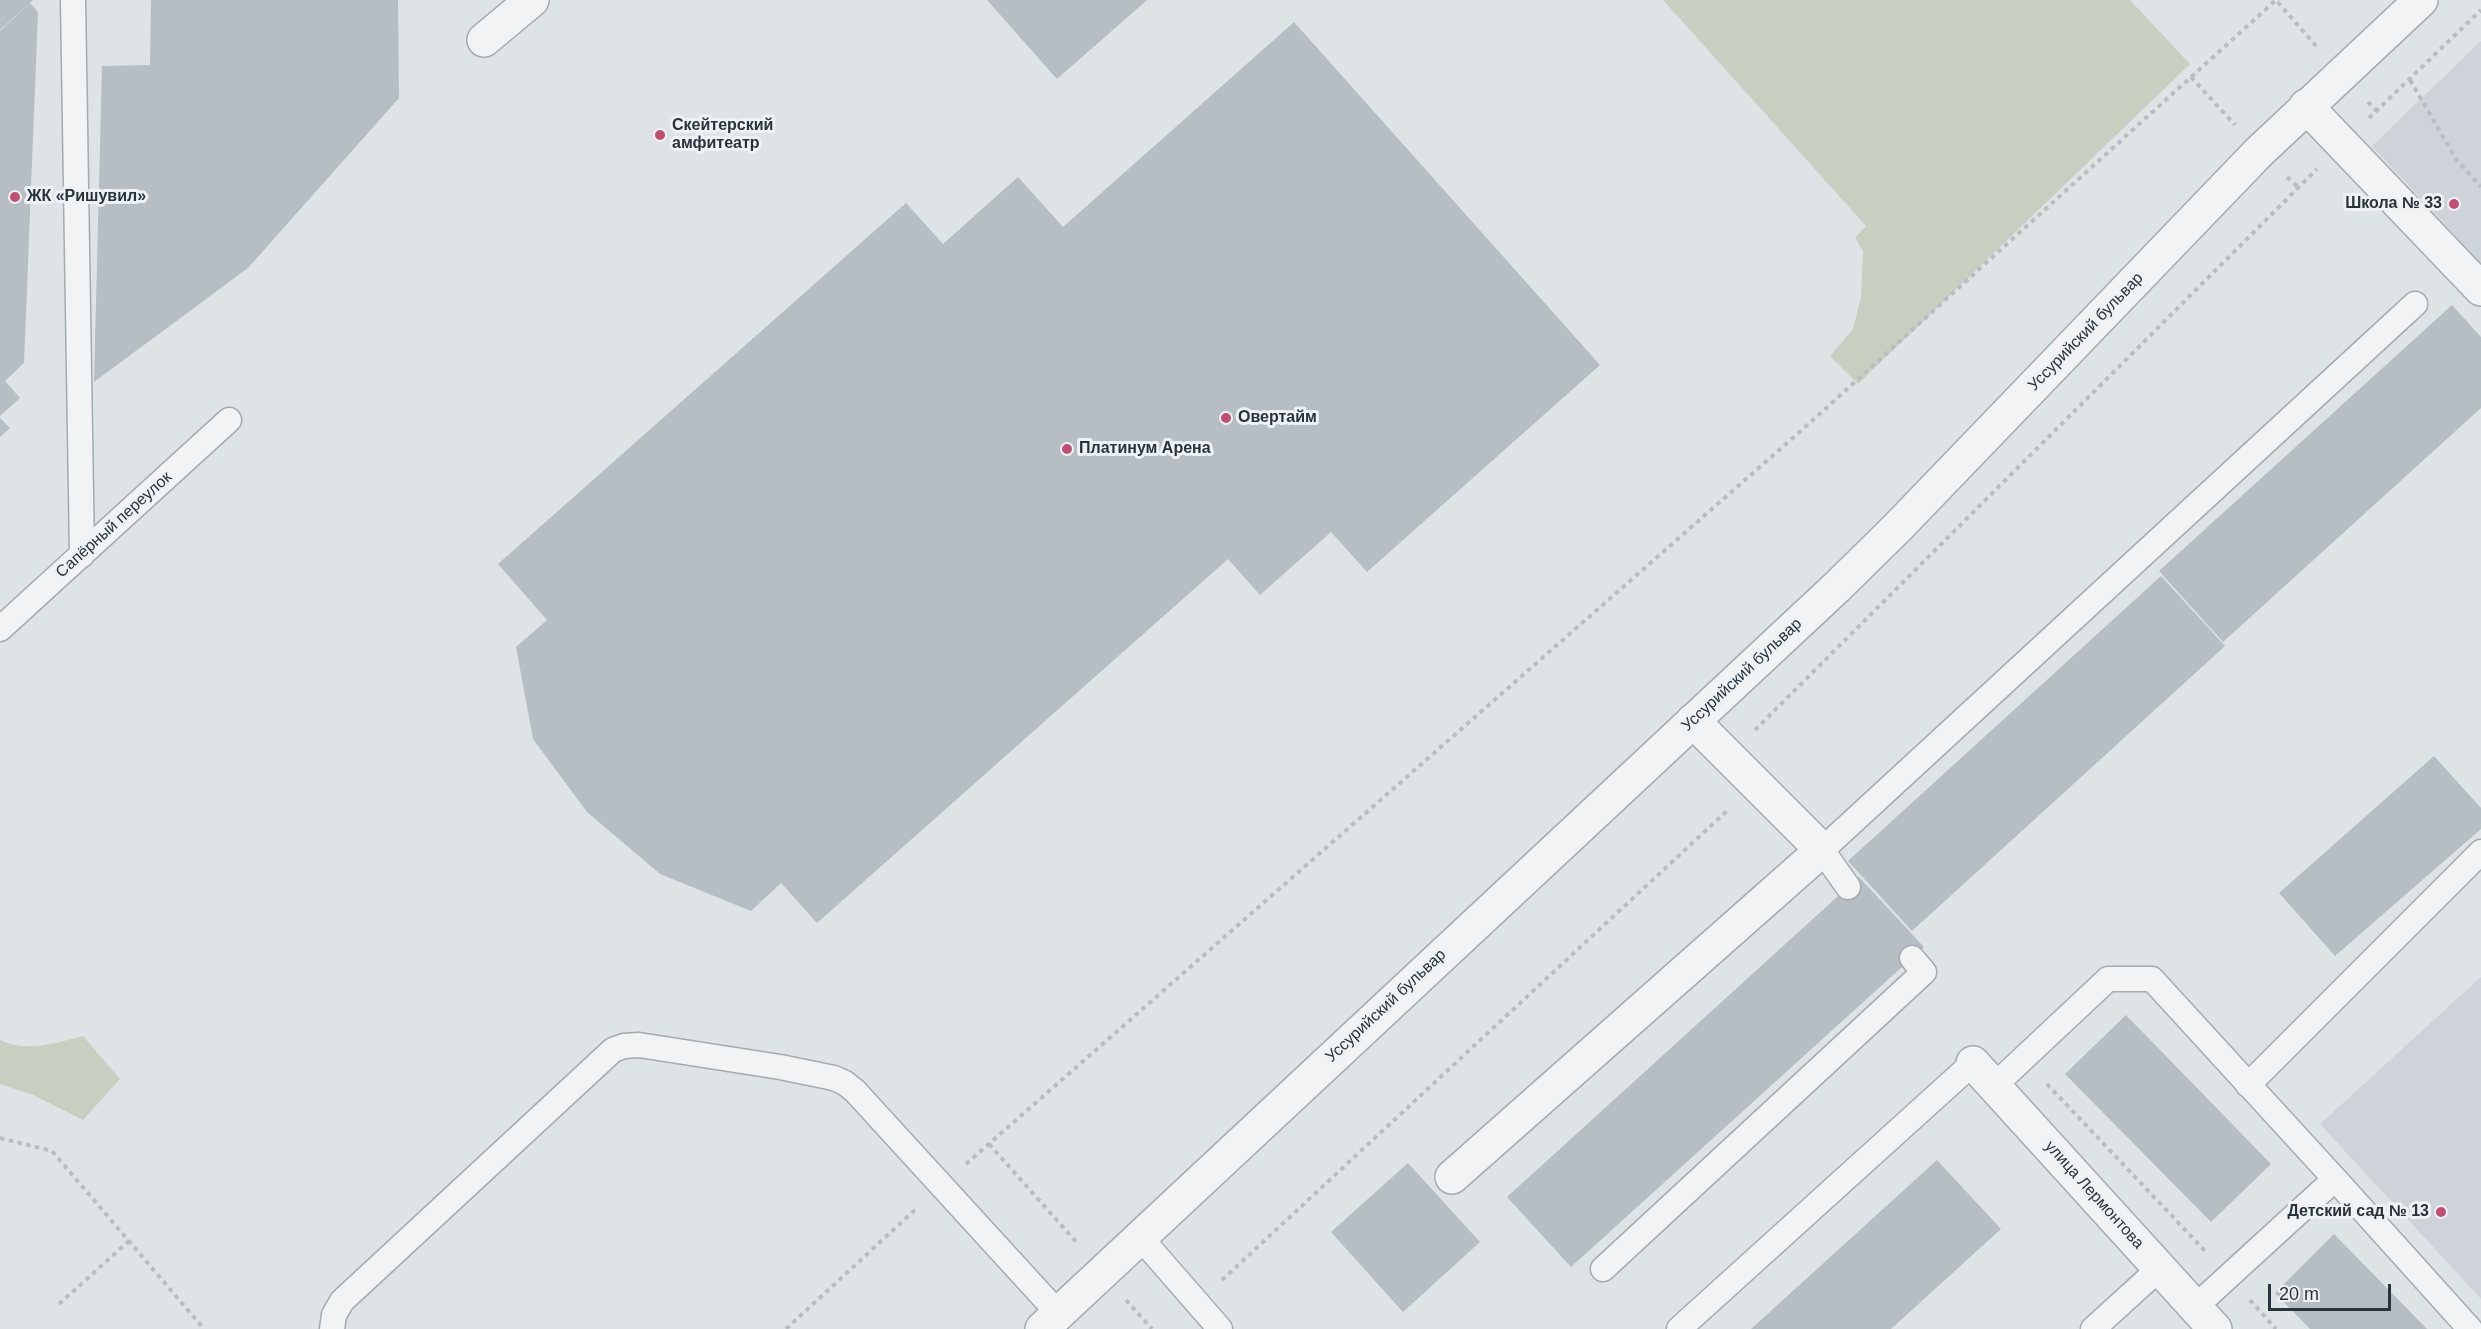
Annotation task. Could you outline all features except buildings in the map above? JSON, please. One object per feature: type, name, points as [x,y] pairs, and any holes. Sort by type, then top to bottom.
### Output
[{"type":"street","points":[[484,40],[532,0]]},
{"type":"street","name":"Уссурийский бульвар","points":[[1050,1321],[1898,528],[2259,152],[2421,0]]},
{"type":"street","points":[[2306,106],[2481,289]]},
{"type":"street","points":[[1452,1177],[1822,850],[1693,722]]},
{"type":"street","name":"улица Лермонтова","points":[[1984,1074],[2205,1318]]},
{"type":"lane","points":[[73,0],[82,555]]},
{"type":"lane","points":[[1848,887],[1822,850],[2415,304]]},
{"type":"lane","name":"Сапёрный переулок","points":[[0,629],[229,420]]},
{"type":"lane","points":[[2248,1084],[2481,852]]},
{"type":"lane","points":[[1603,1269],[1924,972],[1912,958]]},
{"type":"lane","points":[[1679,1329],[1984,1074],[2024,1059],[2109,980],[2152,980],[2469,1329]]},
{"type":"lane","points":[[332,1329],[334,1315],[342,1301],[613,1050],[624,1046],[639,1045],[780,1067],[834,1078],[845,1083],[942,1185],[1050,1321]]},
{"type":"lane","points":[[2205,1318],[2229,1276],[2335,1179]]},
{"type":"lane","points":[[1139,1236],[1220,1329]]},
{"type":"lane","points":[[2093,1329],[2160,1268]]},
{"type":"path","points":[[786,1329],[942,1185],[1803,429],[2276,0]]},
{"type":"path","points":[[1728,756],[2343,144],[2481,10]]},
{"type":"path","points":[[2410,80],[2456,159],[2481,187]]},
{"type":"path","points":[[1197,1303],[1755,784]]},
{"type":"path","points":[[2024,1059],[2229,1276],[2276,1329]]},
{"type":"path","points":[[0,1138],[52,1151],[204,1329]]},
{"type":"path","points":[[989,1144],[1152,1329]]},
{"type":"path","points":[[59,1304],[129,1241]]},
{"type":"shaded area","name":"Школа № 33","points":[[2481,41],[2481,263],[2372,146]]},
{"type":"shaded area","name":"Детский сад № 13","points":[[2481,977],[2481,1299],[2320,1124]]},
{"type":"green space","points":[[1663,0],[2130,0],[2190,64],[1858,384],[1830,356],[1853,329],[1861,297],[1863,251],[1855,238],[1866,226]]},
{"type":"green space","points":[[83,1036],[120,1079],[83,1120],[33,1095],[0,1084],[0,1040],[21,1046],[42,1046]]},
{"type":"place","name":"Скейтерский амфитеатр","points":[[660,135]]},
{"type":"place","name":"ЖК «Ришувил»","points":[[15,197]]},
{"type":"place","name":"Школа № 33","points":[[2454,204]]},
{"type":"place","name":"Овертайм","points":[[1226,418]]},
{"type":"place","name":"Платинум Арена","points":[[1067,449]]},
{"type":"place","name":"Детский сад № 13","points":[[2441,1212]]}]
